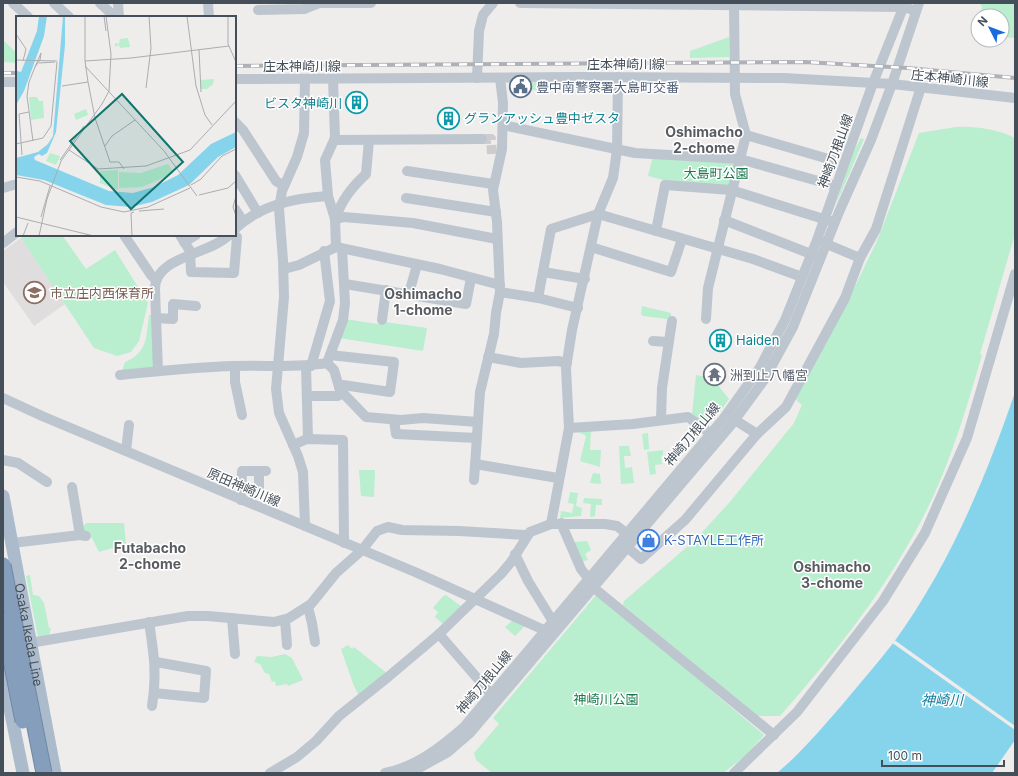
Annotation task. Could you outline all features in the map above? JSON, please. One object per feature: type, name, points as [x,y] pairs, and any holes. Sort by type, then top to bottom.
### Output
[{"type":"highway","points":[[3,564],[44,773]]},
{"type":"highway","points":[[3,620],[33,773]]},
{"type":"main road","name":"Osaka Ikeda Line","points":[[3,496],[54,773]]},
{"type":"main road","points":[[3,674],[23,773]]},
{"type":"street","points":[[12,3],[27,16]]},
{"type":"street","points":[[54,3],[68,16]]},
{"type":"street","points":[[100,3],[114,16]]},
{"type":"street","points":[[118,3],[120,16]]},
{"type":"street","points":[[208,3],[209,16]]},
{"type":"street","points":[[258,10],[304,9],[319,3],[371,3]]},
{"type":"street","points":[[477,78],[479,31],[483,15],[492,3]]},
{"type":"street","points":[[520,3],[734,6],[904,5],[918,7]]},
{"type":"street","name":"神崎刀根山線","points":[[410,773],[448,752],[470,733],[594,588],[629,540],[715,436],[727,414],[770,349],[785,320],[817,240],[873,83],[904,5]]},
{"type":"street","points":[[706,319],[708,288],[731,190],[746,135],[734,94],[734,6]]},
{"type":"street","name":"神崎刀根山線","points":[[715,436],[735,420],[764,380],[793,327],[892,84],[918,7]]},
{"type":"street","points":[[550,524],[569,428],[567,363],[598,214],[613,178],[617,150],[618,77]]},
{"type":"street","name":"庄本神崎川線","points":[[236,79],[333,80],[618,77],[784,78],[892,84],[1015,98]]},
{"type":"street","points":[[474,480],[480,392],[494,334],[500,289],[498,239],[493,184],[502,149],[504,103],[500,78]]},
{"type":"street","points":[[305,79],[304,133],[297,157],[284,186],[280,204],[279,223],[284,269],[283,324],[277,401],[283,424],[300,461],[304,477],[305,526]]},
{"type":"street","points":[[333,80],[334,140],[325,160],[328,196],[335,219],[345,284],[345,302],[343,320],[328,359],[334,370],[339,391],[365,417],[394,420],[423,418],[478,422]]},
{"type":"street","points":[[3,82],[16,82]]},
{"type":"street","points":[[3,647],[188,616],[208,616],[274,622],[285,620],[297,615],[308,607],[338,570],[362,550],[376,531],[388,527],[402,530],[459,530],[526,535],[550,524],[605,524],[617,526],[629,540],[641,559],[685,520],[757,434],[786,407],[845,298],[860,258],[876,230],[921,87]]},
{"type":"street","points":[[236,123],[243,130],[276,181],[284,186]]},
{"type":"street","points":[[503,125],[635,153],[740,159],[836,186]]},
{"type":"street","points":[[746,135],[832,160]]},
{"type":"street","points":[[334,140],[482,139]]},
{"type":"street","points":[[335,219],[343,200],[366,174],[368,168],[369,140]]},
{"type":"street","points":[[492,154],[496,172]]},
{"type":"street","points":[[407,171],[493,184]]},
{"type":"street","points":[[236,177],[258,213]]},
{"type":"street","points":[[3,188],[16,184]]},
{"type":"street","points":[[656,231],[665,185],[731,190],[835,223]]},
{"type":"street","points":[[236,228],[243,222],[271,206],[313,197],[328,196]]},
{"type":"street","points":[[406,198],[496,212]]},
{"type":"street","points":[[236,211],[243,222]]},
{"type":"street","points":[[538,298],[551,229],[598,214],[753,259],[802,277]]},
{"type":"street","points":[[335,219],[344,217],[413,223],[498,239]]},
{"type":"street","points":[[724,220],[821,259]]},
{"type":"street","points":[[5,238],[16,232]]},
{"type":"street","points":[[125,236],[156,280]]},
{"type":"street","points":[[158,371],[156,280],[162,270],[168,265],[221,243],[228,236]]},
{"type":"street","points":[[182,238],[191,255],[191,272],[234,273],[237,237],[235,236]]},
{"type":"street","points":[[591,248],[671,272],[682,239]]},
{"type":"street","points":[[817,240],[860,258]]},
{"type":"street","points":[[284,269],[299,265],[324,251],[339,248],[471,278],[500,289],[578,308]]},
{"type":"street","points":[[308,439],[307,396],[309,366],[330,301],[324,251]]},
{"type":"street","points":[[409,293],[417,265]]},
{"type":"street","points":[[543,272],[585,279]]},
{"type":"street","points":[[734,773],[797,712],[874,612],[925,533],[967,438],[1015,274]]},
{"type":"street","points":[[345,284],[409,293],[466,304],[471,278]]},
{"type":"street","points":[[382,320],[386,290]]},
{"type":"street","points":[[156,318],[173,319],[173,304],[196,306]]},
{"type":"street","points":[[660,419],[662,388],[672,321]]},
{"type":"street","points":[[653,341],[668,342]]},
{"type":"street","points":[[488,357],[521,363],[558,361],[567,363]]},
{"type":"street","points":[[120,375],[235,366],[309,366],[328,359],[394,362],[390,392],[343,385],[339,391],[307,396]]},
{"type":"street","points":[[235,366],[235,382],[242,415]]},
{"type":"street","name":"原田神崎川線","points":[[3,398],[362,550],[544,630]]},
{"type":"street","points":[[569,428],[633,424],[688,416],[715,436]]},
{"type":"street","points":[[394,420],[396,434],[477,438]]},
{"type":"street","points":[[735,420],[757,434]]},
{"type":"street","points":[[126,451],[129,425]]},
{"type":"street","points":[[293,445],[308,439],[343,440],[344,543]]},
{"type":"street","points":[[3,460],[18,464],[47,482]]},
{"type":"street","points":[[475,464],[558,478]]},
{"type":"street","points":[[242,500],[242,471],[263,471],[259,488]]},
{"type":"street","points":[[12,543],[83,535],[72,487]]},
{"type":"street","points":[[561,523],[581,569],[588,578]]},
{"type":"street","points":[[270,773],[297,757],[316,741],[339,716],[388,677],[476,599],[501,574],[526,535]]},
{"type":"street","name":"神崎刀根山線","points":[[385,773],[415,762],[442,746],[464,727],[588,578],[629,540]]},
{"type":"street","points":[[515,554],[528,581],[552,620]]},
{"type":"street","points":[[594,588],[774,734]]},
{"type":"street","points":[[308,607],[312,623],[314,642]]},
{"type":"street","points":[[232,618],[235,654]]},
{"type":"street","points":[[285,620],[287,645]]},
{"type":"street","points":[[149,622],[156,662],[152,706]]},
{"type":"street","points":[[438,634],[491,694]]},
{"type":"street","points":[[154,693],[204,698],[206,671],[156,662]]},
{"type":"shaded area","name":"市立庄内西保育所","points":[[21,238],[65,304],[34,326],[3,282],[3,251]]},
{"type":"green space","points":[[980,3],[1015,3],[1015,38],[1010,38],[1010,8],[982,7]]},
{"type":"green space","points":[[729,37],[729,57],[690,58],[690,51]]},
{"type":"green space","points":[[3,40],[16,52],[16,63],[3,62]]},
{"type":"green space","points":[[572,82],[572,89],[528,90],[528,83]]},
{"type":"green space","points":[[956,127],[986,129],[1001,132],[1015,138],[1015,234],[980,354],[982,355],[959,431],[942,476],[910,541],[891,572],[850,632],[780,716],[758,716],[623,605],[624,601],[694,541],[729,503],[794,423],[802,405],[796,400],[799,391],[841,315],[877,241],[919,133]]},
{"type":"green space","points":[[861,138],[864,139],[835,207],[852,154]]},
{"type":"green space","name":"大島町公園","points":[[653,156],[737,161],[730,188],[679,184],[648,176]]},
{"type":"green space","points":[[24,236],[63,236],[86,269],[115,250],[148,303],[139,341],[131,352],[117,356],[94,348],[21,238]]},
{"type":"green space","points":[[642,306],[671,313],[671,316],[667,319],[643,316],[641,314]]},
{"type":"green space","points":[[149,315],[152,315],[154,366],[151,369],[122,371],[125,362],[133,358],[142,349],[146,337]]},
{"type":"green space","points":[[345,319],[384,325],[385,322],[427,328],[423,351],[339,338]]},
{"type":"green space","points":[[696,375],[712,378],[729,399],[713,420],[705,423],[692,414]]},
{"type":"green space","points":[[576,430],[591,431],[590,450],[601,450],[600,467],[580,461],[586,436]]},
{"type":"green space","points":[[648,433],[649,449],[644,450],[642,434]]},
{"type":"green space","points":[[619,446],[629,446],[631,456],[624,456],[625,468],[632,467],[634,483],[621,484]]},
{"type":"green space","points":[[663,450],[663,455],[661,456],[662,464],[655,465],[656,474],[650,475],[647,452]]},
{"type":"green space","points":[[359,470],[375,470],[374,497],[361,496]]},
{"type":"green space","points":[[593,473],[600,474],[601,484],[590,483]]},
{"type":"green space","points":[[570,492],[578,493],[576,506],[582,508],[581,516],[560,518],[561,511],[572,513],[574,504],[568,503]]},
{"type":"green space","points":[[584,498],[602,499],[602,505],[596,505],[595,516],[590,517],[591,504],[583,503]]},
{"type":"green space","points":[[87,523],[124,523],[126,544],[99,552],[91,536],[89,537],[81,527]]},
{"type":"green space","points":[[587,541],[591,550],[585,554],[588,560],[580,562],[573,542]]},
{"type":"green space","points":[[30,575],[33,595],[39,596],[44,603],[49,628],[51,628],[49,635],[38,637],[26,576]]},
{"type":"green space","name":"神崎川公園","points":[[597,594],[764,735],[744,757],[723,773],[492,773],[476,760],[474,753],[499,724],[493,718]]},
{"type":"green space","points":[[446,595],[462,607],[443,624],[435,617],[438,612],[433,608],[443,596]]},
{"type":"green space","points":[[514,619],[527,624],[515,636],[505,627]]},
{"type":"green space","points":[[348,645],[352,649],[354,647],[388,674],[359,696],[341,649]]},
{"type":"green space","points":[[285,654],[292,658],[303,680],[288,686],[287,684],[276,686],[275,681],[272,682],[269,674],[265,673],[260,664],[254,662],[257,656],[272,657]]},
{"type":"water","name":"神崎川","points":[[1015,392],[1015,740],[992,773],[777,773],[819,732],[894,642],[914,614],[932,584],[964,522],[1004,424]]},
{"type":"pier","points":[[893,639],[1015,726],[1015,730],[891,642]]},
{"type":"tunnel","points":[[482,139],[491,139],[492,154]]},
{"type":"railway","points":[[236,66],[805,62],[908,68],[1015,78]]},
{"type":"railway","points":[[3,73],[16,73]]},
{"type":"place","name":"豊中南警察署大島町交番","points":[[520,87]]},
{"type":"place","name":"ビスタ神崎川","points":[[357,103]]},
{"type":"place","name":"グランアッシュ豊中ゼスタ","points":[[449,118]]},
{"type":"place","name":"市立庄内西保育所","points":[[34,293]]},
{"type":"place","name":"Haiden","points":[[720,340]]},
{"type":"place","name":"洲到止八幡宮","points":[[715,375]]},
{"type":"place","name":"K-STAYLE工作所","points":[[649,540]]},
{"type":"district","name":"Oshimacho 2-chome","points":[[704,140]]},
{"type":"district","name":"Oshimacho 1-chome","points":[[423,302]]},
{"type":"district","name":"Futabacho 2-chome","points":[[150,556]]},
{"type":"district","name":"Oshimacho 3-chome","points":[[832,576]]}]
